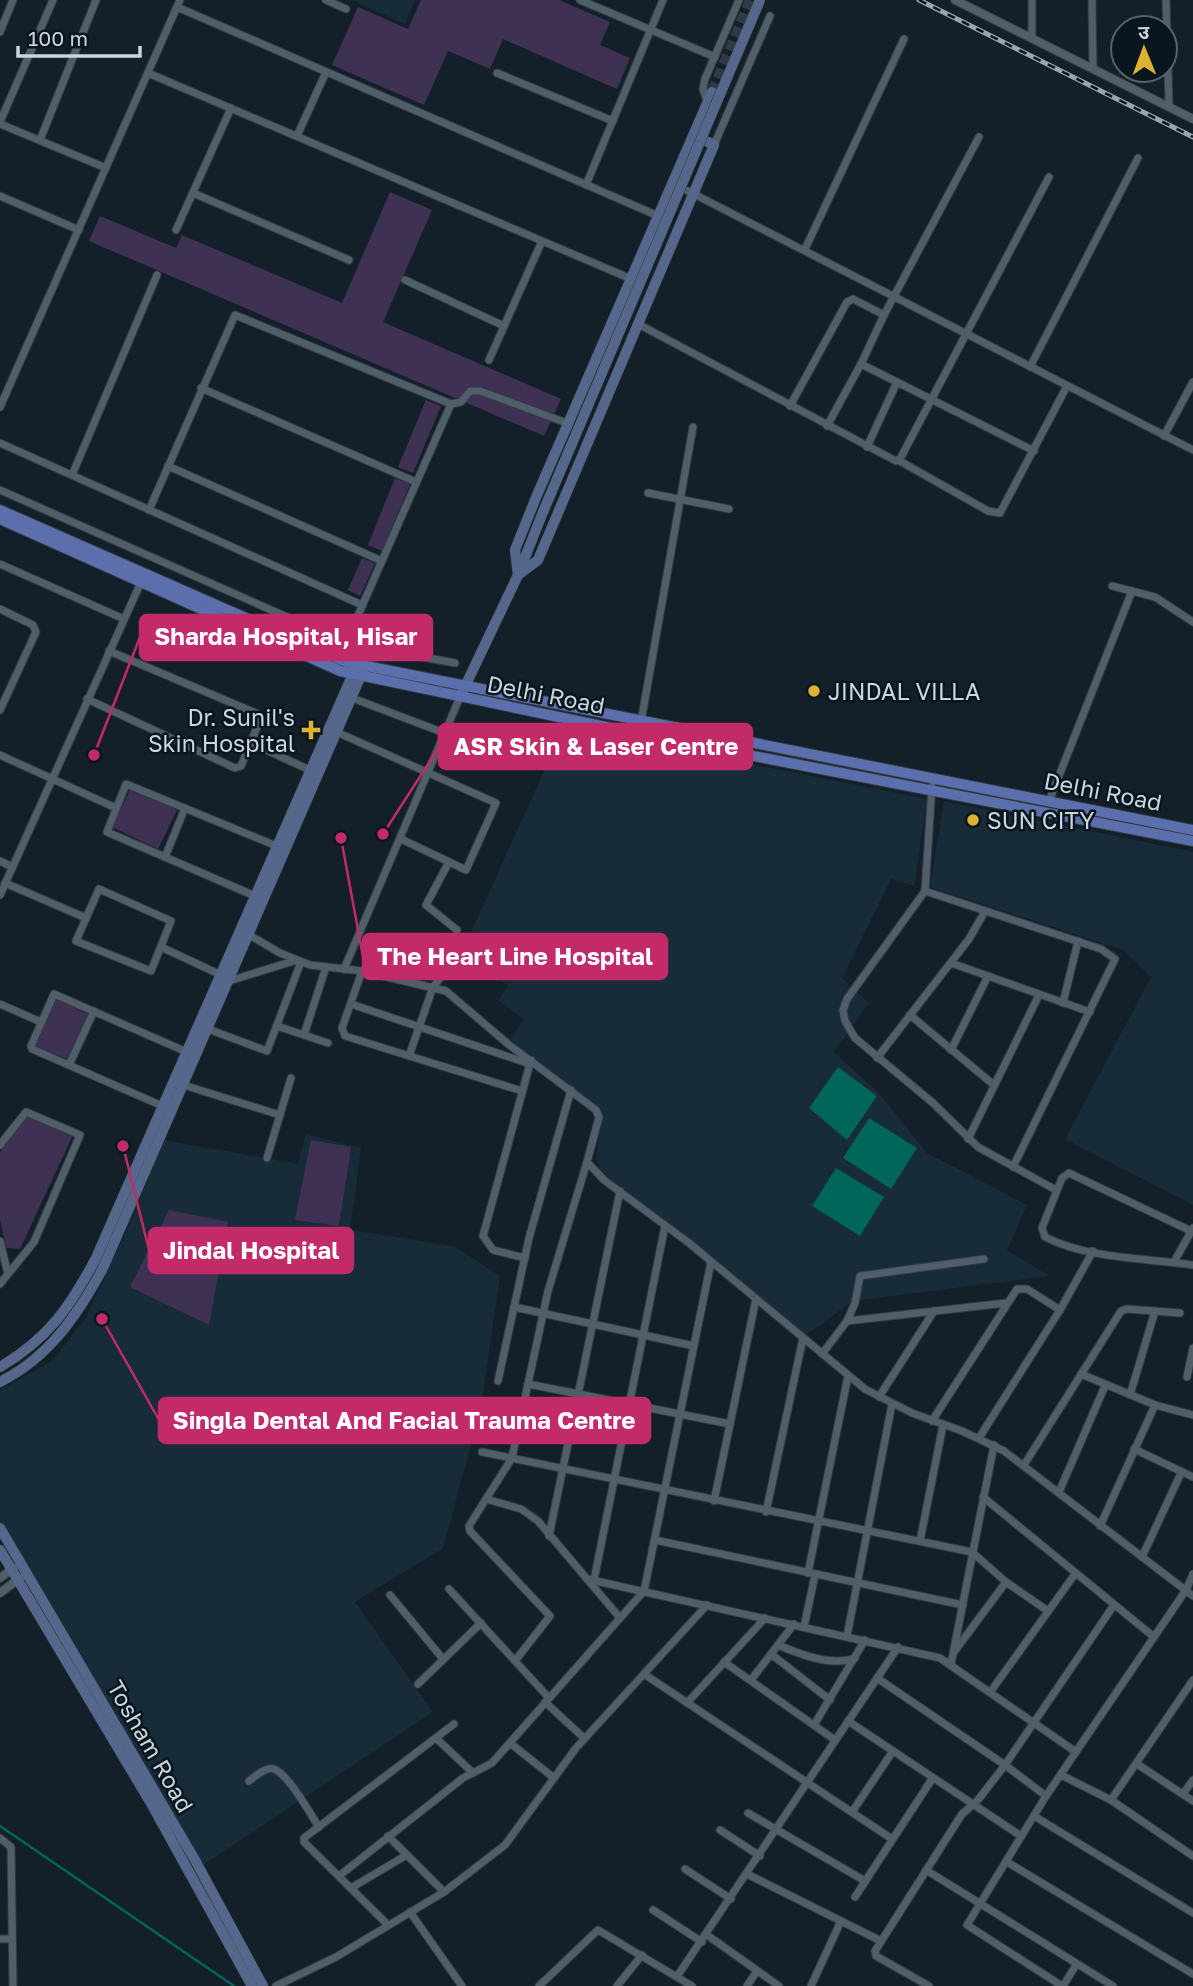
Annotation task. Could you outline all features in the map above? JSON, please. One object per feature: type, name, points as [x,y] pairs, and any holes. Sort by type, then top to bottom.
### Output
[{"type":"main road","points":[[462,692],[518,575],[760,0]]},
{"type":"main road","points":[[518,575],[515,550],[656,215],[668,200],[709,96]]},
{"type":"main road","points":[[518,575],[538,560],[638,324],[690,192],[715,145],[692,134]]},
{"type":"main road","name":"Delhi Road","points":[[0,510],[143,578]]},
{"type":"main road","name":"Delhi Road","points":[[0,519],[143,578],[337,664],[359,671],[933,785],[1049,802],[1193,830]]},
{"type":"main road","points":[[333,730],[352,698],[359,671]]},
{"type":"main road","points":[[0,1382],[25,1369],[51,1346],[80,1309],[103,1268],[178,1084],[359,671]]},
{"type":"main road","name":"Delhi Road","points":[[462,692],[641,722],[1193,841]]},
{"type":"main road","points":[[245,932],[256,896],[282,848]]},
{"type":"main road","points":[[192,1054],[208,1029],[225,978]]},
{"type":"main road","points":[[0,1367],[24,1353],[54,1326],[75,1297],[168,1108]]},
{"type":"main road","name":"Tosham Road","points":[[0,1528],[19,1572],[252,1986]]},
{"type":"main road","name":"Tosham Road","points":[[0,1550],[19,1572],[195,1860],[263,1986]]},
{"type":"street","points":[[0,32],[13,0]]},
{"type":"street","points":[[53,0],[0,123],[106,168]]},
{"type":"street","points":[[40,140],[96,0]]},
{"type":"street","points":[[326,0],[346,9]]},
{"type":"street","points":[[580,0],[715,57]]},
{"type":"street","points":[[586,185],[663,0]]},
{"type":"street","points":[[709,96],[703,89],[739,0]]},
{"type":"street","points":[[955,0],[969,3],[1032,38],[1193,119]]},
{"type":"street","points":[[1032,0],[1032,38]]},
{"type":"street","points":[[1092,0],[1093,69]]},
{"type":"street","points":[[1166,0],[1169,106]]},
{"type":"street","points":[[0,407],[179,4],[326,72],[656,215]]},
{"type":"street","points":[[715,145],[770,16]]},
{"type":"street","points":[[805,249],[904,39]]},
{"type":"street","points":[[297,136],[326,72]]},
{"type":"street","points":[[497,72],[613,121]]},
{"type":"street","points":[[148,73],[629,278]]},
{"type":"street","points":[[176,230],[231,108]]},
{"type":"street","points":[[827,426],[979,137]]},
{"type":"street","points":[[1030,367],[1138,158]]},
{"type":"street","points":[[898,460],[1049,177]]},
{"type":"street","points":[[690,192],[686,203],[677,206],[668,200],[672,190],[676,188],[690,192],[1193,450]]},
{"type":"street","points":[[192,193],[349,260]]},
{"type":"street","points":[[0,196],[79,230]]},
{"type":"street","points":[[489,360],[542,241]]},
{"type":"street","points":[[72,475],[157,275]]},
{"type":"street","points":[[405,280],[504,326]]},
{"type":"street","points":[[790,406],[847,302],[853,299],[884,315]]},
{"type":"street","points":[[149,510],[233,317],[238,315],[451,404],[461,402],[470,391],[480,391],[567,423]]},
{"type":"street","points":[[638,324],[892,461],[898,460],[988,511],[1000,513],[1067,386]]},
{"type":"street","points":[[861,364],[1034,452]]},
{"type":"street","points":[[867,447],[897,382]]},
{"type":"street","points":[[1164,436],[1193,382]]},
{"type":"street","points":[[201,388],[416,482]]},
{"type":"street","points":[[337,664],[451,404]]},
{"type":"street","points":[[641,722],[693,427]]},
{"type":"street","points":[[0,443],[362,605]]},
{"type":"street","points":[[168,466],[382,561]]},
{"type":"street","points":[[0,490],[346,643],[455,663]]},
{"type":"street","points":[[648,493],[729,509]]},
{"type":"street","points":[[0,564],[124,619]]},
{"type":"street","points":[[0,895],[143,578]]},
{"type":"street","points":[[1112,586],[1161,600],[1193,622]]},
{"type":"street","points":[[1049,802],[1132,591]]},
{"type":"street","points":[[0,609],[33,625],[36,632],[0,710]]},
{"type":"street","points":[[87,699],[235,768],[241,766],[260,720],[258,714],[108,651]]},
{"type":"street","points":[[344,969],[447,734],[462,692]]},
{"type":"street","points":[[352,698],[447,734]]},
{"type":"street","points":[[333,730],[496,803],[468,868],[401,839]]},
{"type":"street","points":[[251,743],[315,772]]},
{"type":"street","points":[[0,755],[116,808]]},
{"type":"street","points":[[256,896],[106,831],[127,783],[282,848]]},
{"type":"street","points":[[933,785],[925,891],[847,999],[843,1010],[849,1031],[877,1058],[933,1103],[968,1139],[1056,1190]]},
{"type":"street","points":[[165,857],[185,808]]},
{"type":"street","points":[[0,861],[12,867]]},
{"type":"street","points":[[449,862],[426,905],[457,930]]},
{"type":"street","points":[[5,883],[86,918]]},
{"type":"street","points":[[102,889],[169,919],[171,924],[160,947],[152,971],[148,972],[77,942],[97,891],[102,889]]},
{"type":"street","points":[[925,891],[984,913],[1101,949],[1115,959],[1013,1167]]},
{"type":"street","points":[[877,1058],[951,963],[984,913]]},
{"type":"street","points":[[245,932],[300,961],[433,986],[453,995],[530,1062],[571,1090],[598,1113],[587,1162],[543,1313],[512,1458],[469,1526],[470,1531],[550,1616],[515,1661]]},
{"type":"street","points":[[1063,1003],[1078,941]]},
{"type":"street","points":[[409,1056],[433,986],[441,978],[456,946]]},
{"type":"street","points":[[160,947],[225,978],[300,961]]},
{"type":"street","points":[[208,1029],[266,1052],[300,961]]},
{"type":"street","points":[[951,963],[987,978],[1090,1012]]},
{"type":"street","points":[[304,1035],[326,967]]},
{"type":"street","points":[[362,971],[342,1033],[522,1091]]},
{"type":"street","points":[[951,1050],[987,978]]},
{"type":"street","points":[[168,1108],[30,1047],[41,1022],[54,994],[192,1054]]},
{"type":"street","points":[[968,1139],[1039,995]]},
{"type":"street","points":[[0,1004],[41,1022]]},
{"type":"street","points":[[351,1004],[530,1062]]},
{"type":"street","points":[[69,1065],[94,1011]]},
{"type":"street","points":[[910,1015],[994,1086]]},
{"type":"street","points":[[276,1026],[328,1043]]},
{"type":"street","points":[[525,1258],[493,1250],[483,1236],[530,1062]]},
{"type":"street","points":[[267,1158],[291,1078]]},
{"type":"street","points":[[178,1084],[280,1115]]},
{"type":"street","points":[[498,1381],[525,1258],[571,1090]]},
{"type":"street","points":[[0,1145],[26,1112],[80,1135],[34,1242],[0,1284]]},
{"type":"street","points":[[587,1162],[848,1376],[892,1404],[994,1445],[1024,1465],[1193,1596]]},
{"type":"street","points":[[1174,1262],[1192,1229],[1069,1173],[1063,1175],[1042,1228],[1045,1237],[1093,1251],[1193,1265]]},
{"type":"street","points":[[549,1536],[620,1191]]},
{"type":"street","points":[[590,1579],[615,1480],[665,1226]]},
{"type":"street","points":[[0,1241],[8,1274]]},
{"type":"street","points":[[979,1438],[1060,1310],[1093,1251]]},
{"type":"street","points":[[822,1354],[847,1321],[855,1303],[860,1276],[984,1258]]},
{"type":"street","points":[[339,1876],[473,1773],[492,1763],[645,1591],[711,1262]]},
{"type":"street","points":[[932,1421],[1017,1289],[1024,1287],[1060,1310]]},
{"type":"street","points":[[714,1501],[756,1299]]},
{"type":"street","points":[[847,1321],[1006,1303]]},
{"type":"street","points":[[514,1307],[694,1346]]},
{"type":"street","points":[[1024,1465],[1123,1310],[1180,1313]]},
{"type":"street","points":[[879,1397],[934,1311]]},
{"type":"street","points":[[1130,1395],[1155,1311]]},
{"type":"street","points":[[766,1512],[803,1338]]},
{"type":"street","points":[[1187,1377],[1193,1350]]},
{"type":"street","points":[[1081,1374],[1155,1405],[1193,1415]]},
{"type":"street","points":[[804,1627],[818,1520],[848,1376]]},
{"type":"street","points":[[528,1384],[730,1424]]},
{"type":"street","points":[[1059,1492],[1105,1386]]},
{"type":"street","points":[[847,1636],[892,1404]]},
{"type":"street","points":[[1100,1525],[1155,1405]]},
{"type":"street","points":[[920,1541],[943,1425]]},
{"type":"street","points":[[951,1664],[994,1445]]},
{"type":"street","points":[[1134,1449],[1193,1477]]},
{"type":"street","points":[[482,1452],[972,1552],[1006,1582],[1048,1611]]},
{"type":"street","points":[[1142,1558],[1181,1473]]},
{"type":"street","points":[[983,1497],[1154,1637]]},
{"type":"street","points":[[486,1499],[521,1509],[538,1521],[590,1579],[620,1618]]},
{"type":"street","points":[[655,1540],[962,1605]]},
{"type":"street","points":[[0,1578],[19,1572]]},
{"type":"street","points":[[0,1594],[19,1572]]},
{"type":"street","points":[[991,1692],[1075,1574]]},
{"type":"street","points":[[1076,1965],[1062,1986],[967,1927],[1046,1796],[1186,1590],[1193,1574]]},
{"type":"street","points":[[590,1579],[898,1647],[951,1664],[1076,1752]]},
{"type":"street","points":[[953,1653],[1006,1582]]},
{"type":"street","points":[[449,1589],[584,1738]]},
{"type":"street","points":[[390,1595],[443,1659]]},
{"type":"street","points":[[276,1986],[336,1957],[444,1892],[513,1837],[584,1738],[707,1605]]},
{"type":"street","points":[[929,1986],[876,1956],[874,1951],[962,1814],[974,1804],[1005,1765],[1114,1605]]},
{"type":"street","points":[[687,1703],[765,1618]]},
{"type":"street","points":[[418,1684],[481,1623]]},
{"type":"street","points":[[751,1680],[794,1624]]},
{"type":"street","points":[[814,1726],[865,1640]]},
{"type":"street","points":[[778,1645],[820,1658],[843,1660],[856,1657]]},
{"type":"street","points":[[678,1975],[898,1647]]},
{"type":"street","points":[[771,1654],[830,1700]]},
{"type":"street","points":[[724,1662],[835,1740]]},
{"type":"street","points":[[644,1674],[891,1839]]},
{"type":"street","points":[[877,1678],[1046,1796]]},
{"type":"street","points":[[1111,1800],[1193,1680]]},
{"type":"street","points":[[848,1721],[1021,1836]]},
{"type":"street","points":[[388,1925],[304,1842],[304,1838],[454,1724]]},
{"type":"street","points":[[436,1738],[473,1773]]},
{"type":"street","points":[[510,1743],[554,1778]]},
{"type":"street","points":[[852,1812],[893,1751]]},
{"type":"street","points":[[1137,1764],[1193,1801]]},
{"type":"street","points":[[249,1781],[269,1769],[274,1769],[295,1791],[319,1826]]},
{"type":"street","points":[[1061,1775],[1111,1800],[1193,1856]]},
{"type":"street","points":[[855,1897],[932,1779]]},
{"type":"street","points":[[1183,1794],[1193,1780]]},
{"type":"street","points":[[748,1813],[865,1881]]},
{"type":"street","points":[[1034,1816],[1193,1913]]},
{"type":"street","points":[[720,1829],[760,1856]]},
{"type":"street","points":[[388,1836],[405,1856],[444,1892]]},
{"type":"street","points":[[0,1839],[11,1847],[13,1986]]},
{"type":"street","points":[[351,1888],[405,1856]]},
{"type":"street","points":[[1007,1862],[1193,1974]]},
{"type":"street","points":[[685,1869],[731,1899]]},
{"type":"street","points":[[926,1870],[1113,1986]]},
{"type":"street","points":[[747,1874],[881,1941]]},
{"type":"street","points":[[653,1910],[702,1942]]},
{"type":"street","points":[[410,1912],[462,1986]]},
{"type":"street","points":[[811,1986],[841,1921]]},
{"type":"street","points":[[539,1986],[598,1930],[678,1975],[688,1985]]},
{"type":"street","points":[[707,1935],[779,1986]]},
{"type":"street","points":[[0,1939],[12,1939]]},
{"type":"street","points":[[617,1986],[642,1955]]},
{"type":"street","points":[[747,1986],[757,1971]]},
{"type":"shaded area","points":[[352,0],[415,0],[405,24]]},
{"type":"shaded area","points":[[421,0],[559,0],[610,22],[600,45],[630,58],[617,89],[503,39],[490,69],[448,51],[424,105],[332,65],[358,7],[408,29]]},
{"type":"shaded area","points":[[390,192],[432,210],[383,322],[561,399],[544,436],[89,241],[100,216],[176,248],[182,235],[342,303]]},
{"type":"shaded area","points":[[426,400],[441,406],[413,473],[398,467]]},
{"type":"shaded area","points":[[395,478],[410,484],[382,551],[368,545]]},
{"type":"shaded area","points":[[362,558],[375,563],[360,596],[348,590]]},
{"type":"shaded area","points":[[564,727],[927,799],[914,886],[891,879],[842,978],[869,1003],[834,1052],[879,1093],[927,1153],[1027,1205],[1007,1250],[1050,1276],[853,1301],[805,1336],[601,1171],[596,1159],[603,1113],[510,1039],[524,1020],[498,1000],[508,986],[463,950]]},
{"type":"shaded area","points":[[131,788],[177,810],[158,849],[112,827]]},
{"type":"shaded area","points":[[944,801],[1193,852],[1193,1205],[1065,1139],[1151,977],[1123,950],[930,887]]},
{"type":"shaded area","points":[[55,999],[88,1014],[67,1059],[34,1045]]},
{"type":"shaded area","points":[[838,1067],[877,1096],[847,1140],[809,1108]]},
{"type":"shaded area","points":[[27,1116],[73,1135],[20,1249],[6,1248],[0,1219],[0,1152]]},
{"type":"shaded area","points":[[869,1118],[917,1148],[891,1189],[843,1158]]},
{"type":"shaded area","points":[[306,1134],[361,1148],[350,1230],[454,1246],[500,1276],[480,1412],[443,1548],[355,1602],[433,1712],[203,1865],[0,1522],[0,1390],[52,1361],[85,1319],[127,1230],[164,1140],[298,1164]]},
{"type":"shaded area","points":[[311,1140],[351,1147],[339,1226],[295,1220]]},
{"type":"shaded area","points":[[836,1168],[884,1197],[860,1236],[812,1206]]},
{"type":"shaded area","points":[[169,1210],[228,1222],[209,1325],[130,1287]]},
{"type":"waterway","points":[[0,1826],[234,1986]]},
{"type":"tunnel","points":[[712,92],[750,0]]},
{"type":"railway","points":[[919,0],[1193,137]]},
{"type":"place","name":"JINDAL VILLA","points":[[814,691]]},
{"type":"place","name":"Dr. Sunil's Skin Hospital","points":[[311,730]]},
{"type":"place","name":"Sharda Hospital, Hisar","points":[[94,755]]},
{"type":"place","name":"SUN CITY","points":[[973,820]]},
{"type":"place","name":"ASR Skin & Laser Centre","points":[[383,834]]},
{"type":"place","name":"The Heart Line Hospital","points":[[341,838]]},
{"type":"place","name":"Jindal Hospital","points":[[123,1146]]},
{"type":"place","name":"Singla Dental And Facial Trauma Centre","points":[[102,1319]]}]
